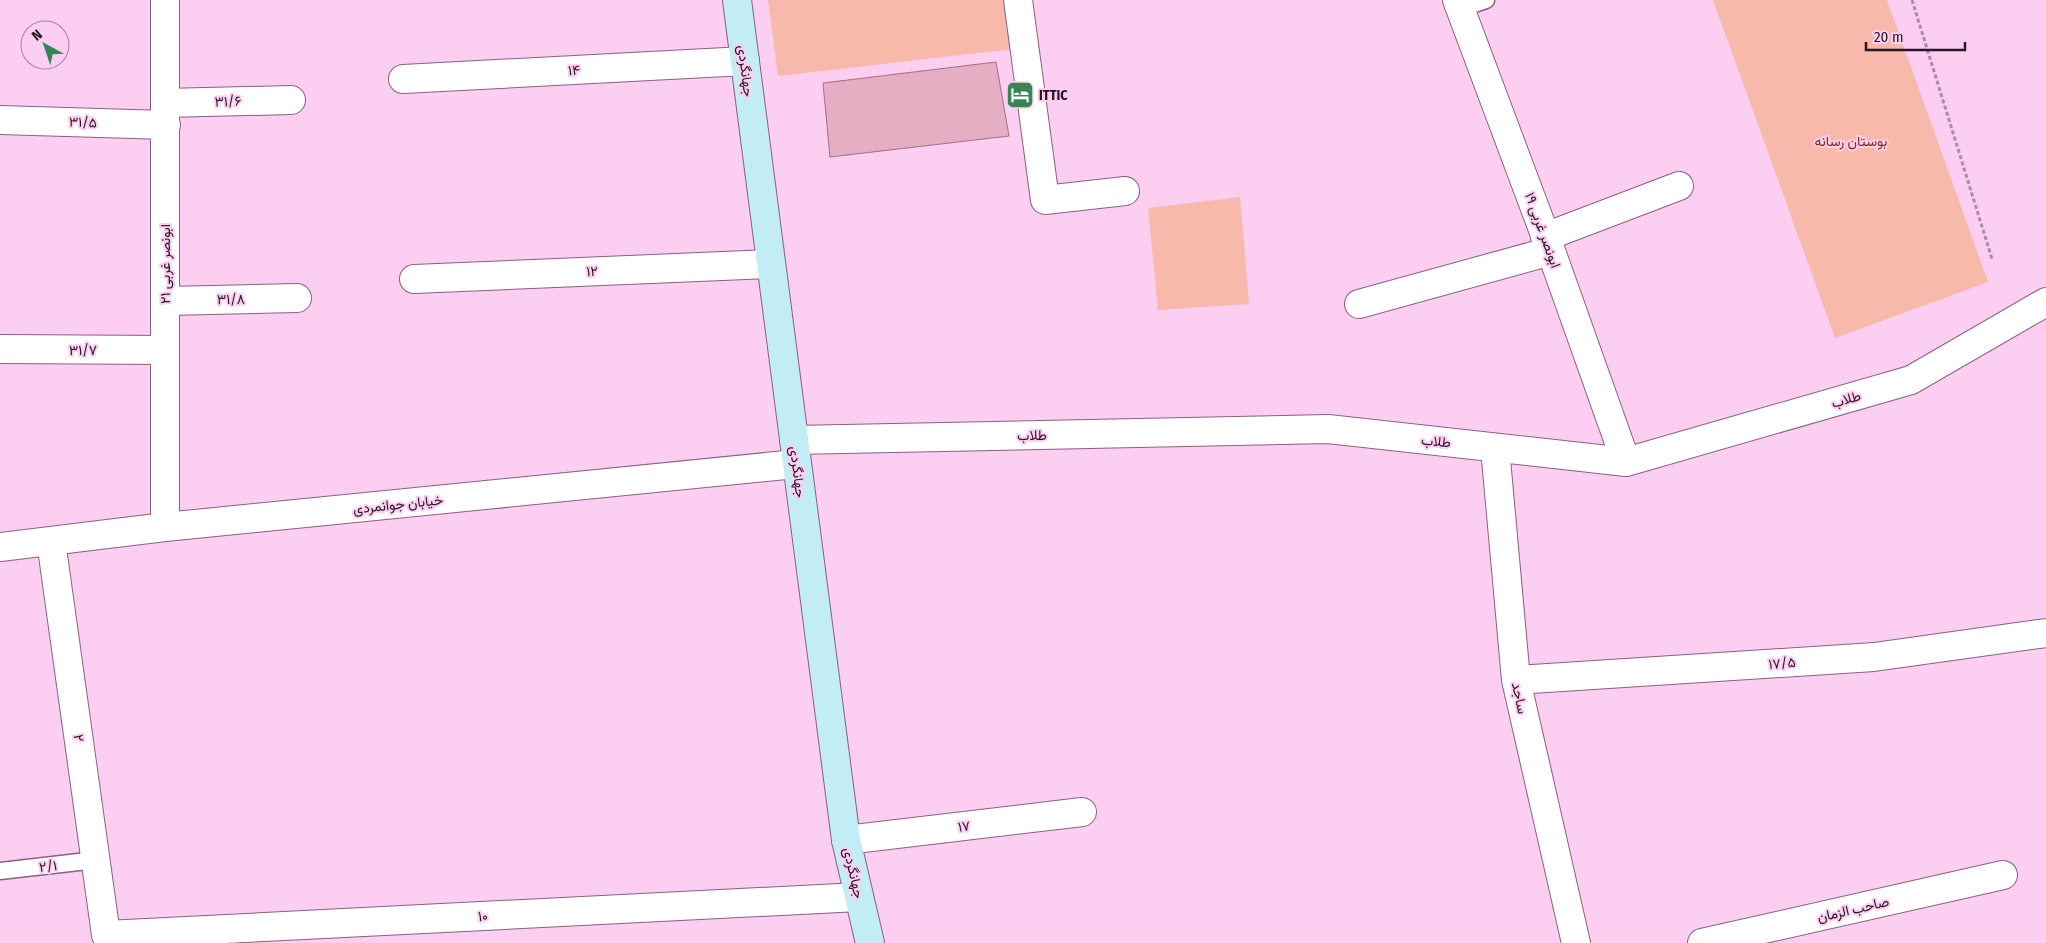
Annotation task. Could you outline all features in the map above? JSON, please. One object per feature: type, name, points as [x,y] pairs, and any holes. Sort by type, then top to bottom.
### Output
[{"type":"street","name":"ابونصر غربی ۲۱","points":[[165,0],[165,527]]},
{"type":"street","name":"جهانگردی","points":[[737,0],[846,840],[870,943]]},
{"type":"street","points":[[1018,0],[1045,200],[1125,191]]},
{"type":"street","name":"ابونصر غربی ۱۹","points":[[1458,5],[1548,244],[1626,462]]},
{"type":"street","name":"۱۴","points":[[403,79],[745,61]]},
{"type":"street","name":"۳۱/۶","points":[[165,114],[291,100]]},
{"type":"street","name":"۳۱/۵","points":[[0,120],[165,114]]},
{"type":"street","points":[[1359,304],[1548,244],[1679,186]]},
{"type":"street","name":"۱۲","points":[[414,279],[771,264]]},
{"type":"street","name":"۳۱/۸","points":[[165,300],[297,298]]},
{"type":"street","name":"طلاب","points":[[795,452],[1328,429],[1626,462],[1911,380],[2046,302]]},
{"type":"street","name":"۳۱/۷","points":[[0,349],[165,350]]},
{"type":"street","name":"ساجد","points":[[1495,448],[1516,680],[1576,943]]},
{"type":"street","name":"خیابان جوانمردی","points":[[0,547],[795,452]]},
{"type":"street","name":"۲","points":[[51,541],[106,935]]},
{"type":"street","name":"۱۷/۵","points":[[1516,680],[1874,657],[2046,633]]},
{"type":"street","name":"۱۷","points":[[846,840],[1082,812]]},
{"type":"street","name":"صاحب الزمان","points":[[1702,943],[2003,875]]},
{"type":"street","name":"۱۰","points":[[106,935],[859,897]]},
{"type":"lane","points":[[1458,5],[1486,0]]},
{"type":"lane","name":"۲/۱","points":[[0,871],[96,860]]},
{"type":"path","points":[[1912,0],[1992,259]]},
{"type":"green space","points":[[768,0],[1018,0],[1023,48],[778,76]]},
{"type":"green space","name":"بوستان رسانه","points":[[1713,0],[1887,0],[1988,282],[1835,338]]},
{"type":"green space","points":[[1240,197],[1249,304],[1158,310],[1148,208]]},
{"type":"building","points":[[996,62],[1009,136],[830,157],[823,83]]},
{"type":"place","name":"ITTIC","points":[[1020,95]]}]
